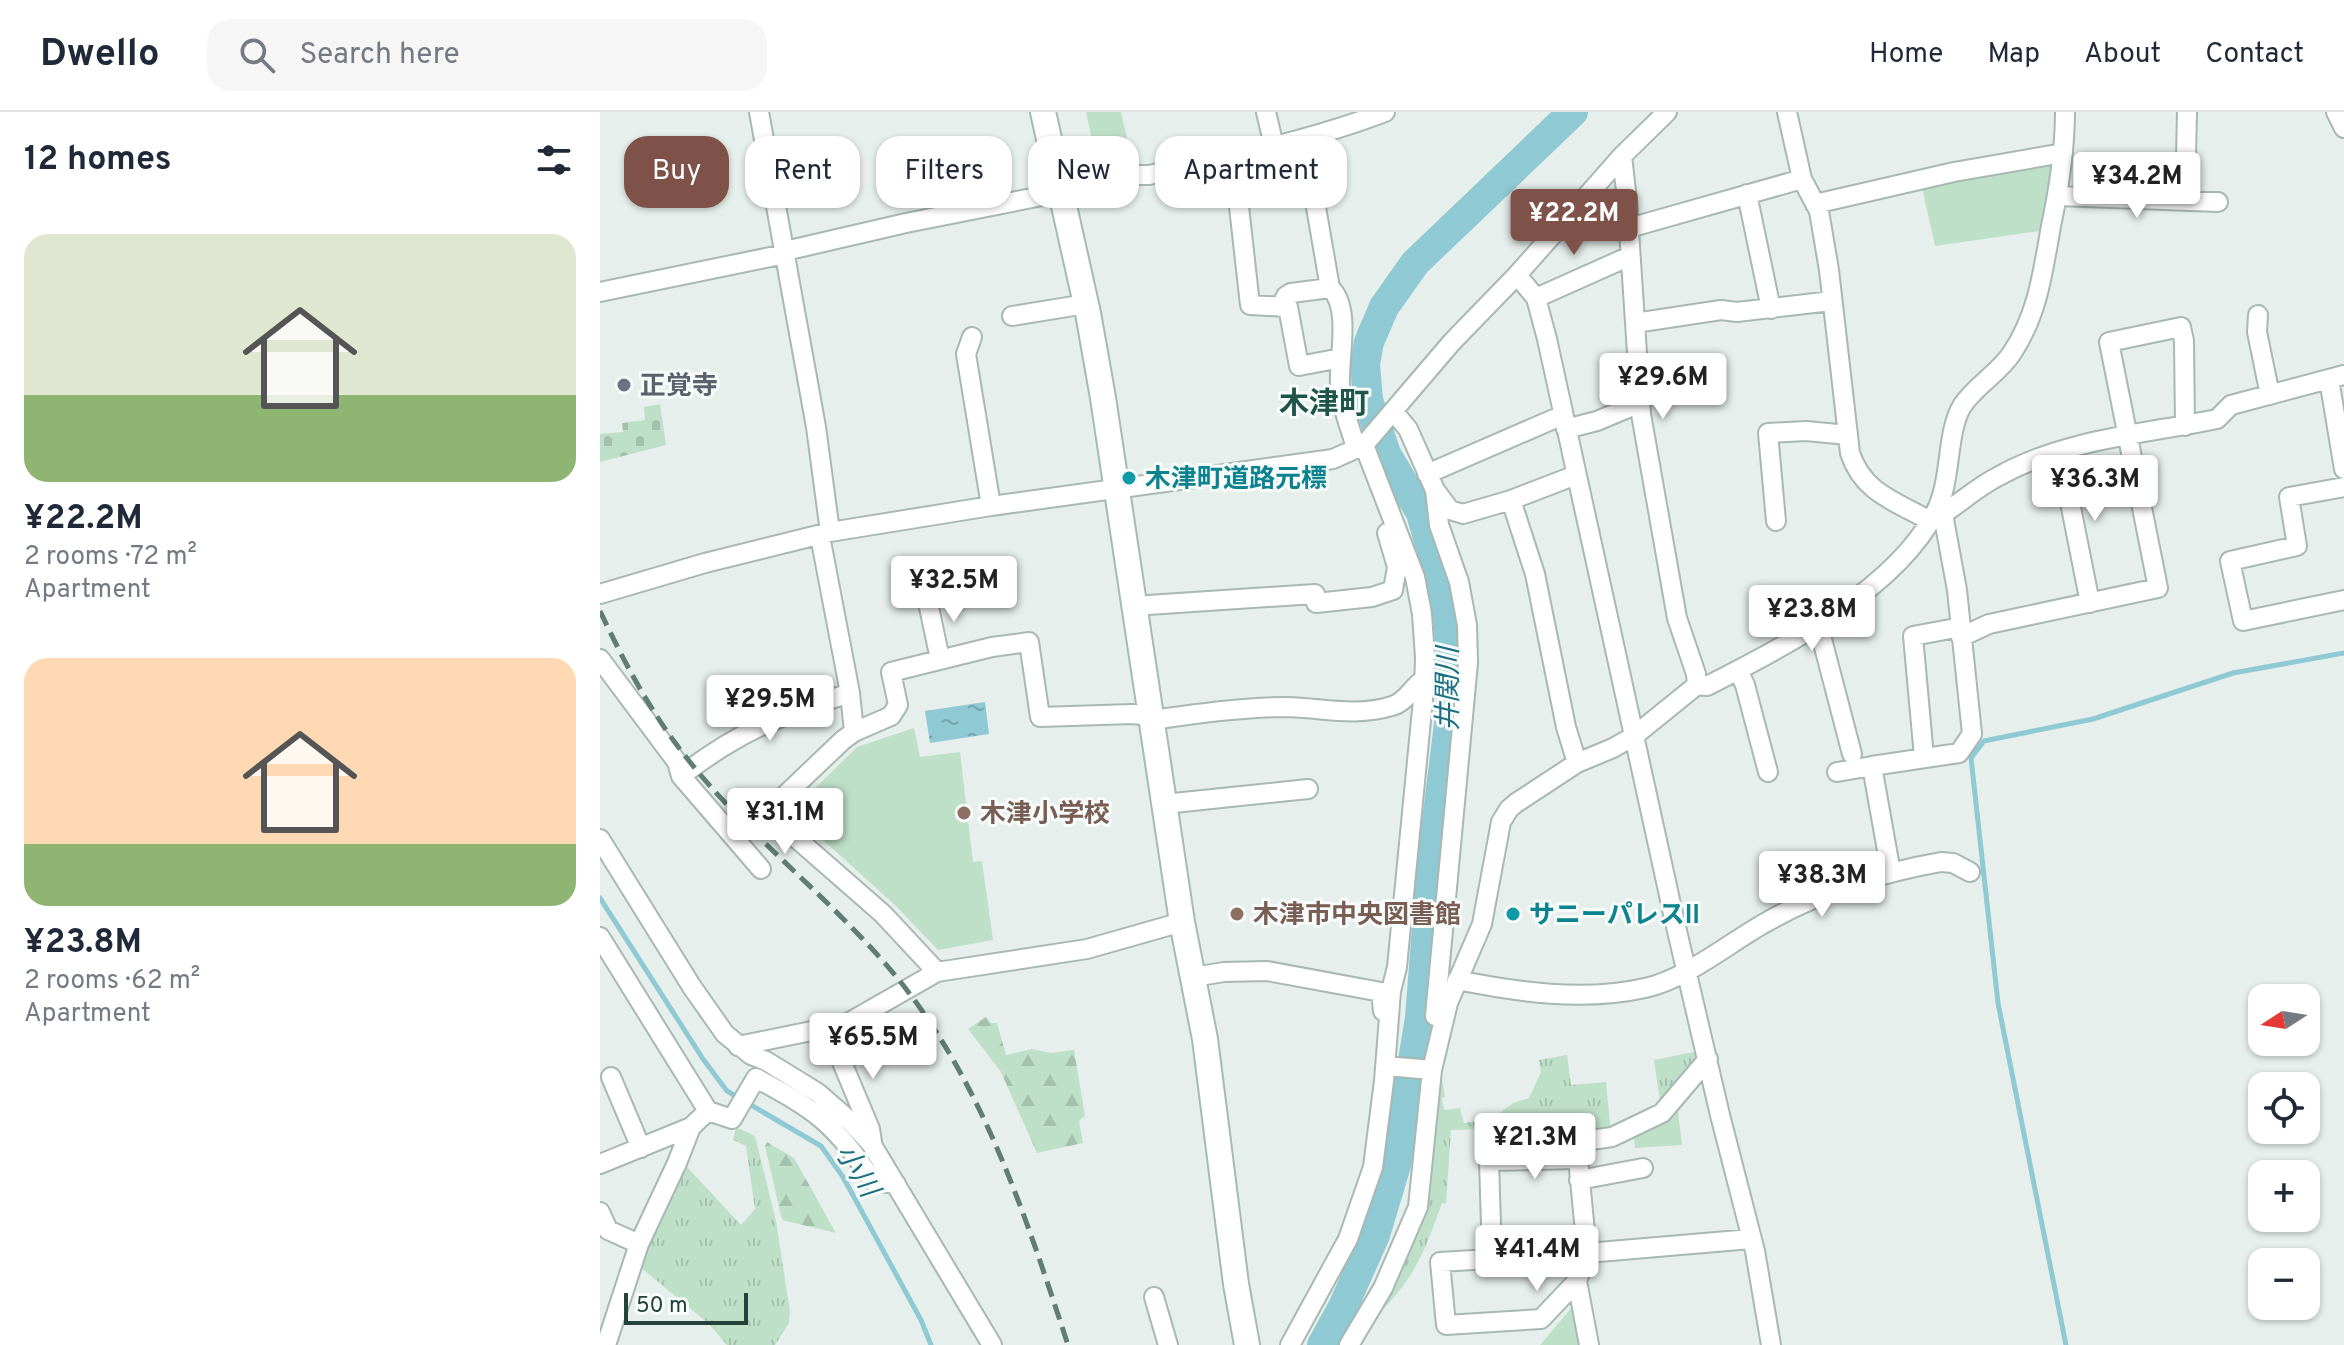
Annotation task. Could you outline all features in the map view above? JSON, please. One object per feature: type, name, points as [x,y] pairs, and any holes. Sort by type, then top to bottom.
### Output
[{"type":"street","points":[[759,112],[816,427],[825,534],[854,732]]},
{"type":"street","points":[[1043,112],[1049,136]]},
{"type":"street","points":[[1266,112],[1272,136]]},
{"type":"street","points":[[1308,136],[1341,120],[1385,112]]},
{"type":"street","points":[[602,589],[825,534],[991,506],[1333,459],[1363,445],[1452,342],[1517,275],[1622,156],[1667,112]]},
{"type":"street","points":[[1787,112],[1802,179],[1815,204],[1826,255],[1848,435],[1856,470],[1867,485],[1936,515]]},
{"type":"street","points":[[1837,772],[1959,753],[1972,734],[1961,632],[1936,515],[1945,487],[1955,425],[1962,406],[2010,356],[2029,325],[2040,290],[2058,196],[2065,112]]},
{"type":"street","points":[[2185,201],[2187,112]]},
{"type":"street","points":[[2336,112],[2344,128]]},
{"type":"street","points":[[1815,204],[1954,172],[2063,153]]},
{"type":"street","points":[[1622,156],[1640,403],[1677,618],[1697,685]]},
{"type":"street","points":[[1629,228],[1802,179]]},
{"type":"street","points":[[1747,194],[1771,309]]},
{"type":"street","points":[[2058,196],[2218,202]]},
{"type":"street","points":[[600,292],[1028,199]]},
{"type":"street","points":[[1065,208],[1103,398],[1182,922],[1205,1039],[1236,1284],[1247,1345]]},
{"type":"street","points":[[1239,208],[1250,305],[1288,307],[1299,366],[1341,358]]},
{"type":"street","points":[[1290,1345],[1348,1239],[1373,1167],[1388,1066],[1391,991],[1397,967],[1425,679],[1422,614],[1415,577],[1375,469],[1340,387],[1341,318],[1336,295],[1330,288],[1316,208]]},
{"type":"street","points":[[1536,298],[1630,256]]},
{"type":"street","points":[[1517,275],[1536,298],[1751,1239],[1771,1345]]},
{"type":"street","points":[[1281,307],[1291,293],[1330,288]]},
{"type":"street","points":[[1635,323],[1721,310],[1737,312],[1831,301]]},
{"type":"street","points":[[1012,316],[1086,304]]},
{"type":"street","points":[[2258,315],[2257,332],[2270,395]]},
{"type":"street","points":[[1924,757],[1913,636],[1961,632],[2158,588],[2109,342],[2181,327],[2184,341],[2185,426]]},
{"type":"street","points":[[972,337],[966,354],[991,506]]},
{"type":"street","points":[[1429,1070],[1448,1003],[1482,924],[1501,822],[1509,809],[1577,763],[1634,736],[1697,685],[1707,686],[1818,624],[1886,574],[1936,515],[1998,476],[2060,452],[2129,435],[2217,419],[2231,405],[2336,377],[2344,469]]},
{"type":"street","points":[[1431,482],[1565,422],[1597,421],[1640,403]]},
{"type":"street","points":[[1392,414],[1408,429],[1431,482],[1450,510],[1458,514],[1511,500],[1576,475]]},
{"type":"street","points":[[1776,521],[1768,433],[1806,431],[1848,435]]},
{"type":"street","points":[[2060,452],[2090,603]]},
{"type":"street","points":[[1133,606],[1315,594],[1316,603],[1391,592],[1397,567],[1374,495],[1375,469]]},
{"type":"street","points":[[1349,1345],[1383,1288],[1418,1207],[1430,1045],[1437,1003],[1468,663],[1467,625],[1459,582],[1439,525],[1431,482]]},
{"type":"street","points":[[2344,487],[2289,497],[2297,546],[2230,561],[2243,621],[2344,600]]},
{"type":"street","points":[[1511,500],[1535,574],[1566,727],[1577,763]]},
{"type":"street","points":[[927,598],[940,659]]},
{"type":"street","points":[[1818,624],[1852,754]]},
{"type":"street","points":[[937,972],[883,914],[780,824],[775,807],[854,732],[891,716],[898,705],[891,672],[1029,642],[1040,717],[1132,714],[1152,718],[1286,707],[1353,712],[1392,706],[1405,699],[1425,679]]},
{"type":"street","points":[[600,659],[677,762],[681,776],[761,869]]},
{"type":"street","points":[[1738,670],[1745,685],[1768,772]]},
{"type":"street","points":[[681,776],[717,749],[764,723],[850,693]]},
{"type":"street","points":[[1872,766],[1891,873]]},
{"type":"street","points":[[1164,804],[1308,789]]},
{"type":"street","points":[[600,839],[709,1013],[738,1046],[818,1093],[872,1145],[992,1345]]},
{"type":"street","points":[[1457,980],[1512,991],[1571,995],[1648,988],[1688,970],[1765,923],[1836,889],[1941,862],[1953,863],[1970,872]]},
{"type":"street","points":[[738,1046],[846,1024],[937,972],[1087,949],[1182,922]]},
{"type":"street","points":[[600,937],[708,1111],[732,1119],[756,1078],[805,1105],[842,1137],[873,1181],[896,1184]]},
{"type":"street","points":[[1193,977],[1224,972],[1267,971],[1381,992],[1388,1066]]},
{"type":"street","points":[[828,1029],[870,1129],[872,1145]]},
{"type":"street","points":[[1708,1059],[1662,1113],[1612,1137],[1577,1142],[1587,1253],[1577,1281],[1541,1319],[1446,1325],[1440,1262],[1587,1253],[1751,1239]]},
{"type":"street","points":[[1388,1066],[1429,1070]]},
{"type":"street","points":[[611,1077],[641,1148]]},
{"type":"street","points":[[600,1164],[691,1127],[708,1111]]},
{"type":"street","points":[[606,1345],[639,1244],[691,1127]]},
{"type":"street","points":[[1492,1257],[1489,1161],[1578,1159]]},
{"type":"street","points":[[1579,1180],[1643,1168]]},
{"type":"street","points":[[600,1212],[608,1230],[639,1244]]},
{"type":"street","points":[[1577,1281],[1589,1345]]},
{"type":"street","points":[[1154,1297],[1168,1345]]},
{"type":"green space","points":[[1086,112],[1121,112],[1126,136],[1091,136]]},
{"type":"green space","points":[[2054,159],[2040,231],[1935,246],[1921,183]]},
{"type":"green space","points":[[660,404],[666,445],[600,462],[600,434],[623,432],[622,423],[645,420],[644,407]]},
{"type":"green space","points":[[914,728],[920,757],[960,752],[973,862],[982,861],[993,940],[938,950],[896,906],[800,819],[798,805],[857,747]]},
{"type":"green space","points":[[986,1017],[991,1023],[997,1023],[1006,1055],[1032,1049],[1051,1053],[1074,1050],[1085,1116],[1079,1121],[1083,1143],[1037,1153],[1001,1072],[968,1029]]},
{"type":"green space","points":[[1698,1051],[1700,1061],[1661,1108],[1654,1060]]},
{"type":"green space","points":[[1567,1055],[1571,1085],[1606,1082],[1611,1134],[1572,1139],[1569,1127],[1451,1130],[1446,1204],[1442,1203],[1410,1276],[1379,1313],[1422,1221],[1435,1076],[1442,1079],[1444,1110],[1460,1108],[1464,1123],[1492,1119],[1513,1103],[1529,1098],[1541,1072],[1539,1060]]},
{"type":"green space","points":[[1677,1103],[1682,1145],[1635,1148],[1633,1132]]},
{"type":"green space","points":[[736,1127],[755,1136],[776,1221],[790,1312],[789,1323],[775,1345],[727,1345],[709,1324],[639,1266],[687,1167],[741,1225],[755,1209],[746,1146],[733,1140]]},
{"type":"green space","points":[[767,1142],[794,1158],[836,1233],[782,1220],[765,1146]]},
{"type":"green space","points":[[1573,1306],[1581,1345],[1540,1345]]},
{"type":"water","points":[[985,702],[989,734],[930,743],[925,711]]},
{"type":"waterway","name":"井関川","points":[[1322,1345],[1343,1307],[1375,1235],[1396,1165],[1420,1018],[1432,862],[1451,708],[1452,662],[1446,602],[1421,513],[1386,454],[1368,400],[1365,364],[1369,342],[1384,307],[1415,263],[1573,112]]},
{"type":"waterway","points":[[2066,1345],[1998,1003],[1971,758],[1984,741],[2093,719],[2233,673],[2344,653]]},
{"type":"waterway","name":"小川","points":[[600,898],[703,1059],[727,1091],[821,1146],[843,1177],[921,1320],[931,1345]]},
{"type":"railway","points":[[600,611],[639,687],[686,757],[737,815],[874,951],[929,1021],[979,1108],[1000,1154],[1068,1345]]},
{"type":"place","name":"正覚寺","points":[[624,385]]},
{"type":"place","name":"木津町道路元標","points":[[1129,478]]},
{"type":"place","name":"木津小学校","points":[[964,813]]},
{"type":"place","name":"木津市中央図書館","points":[[1237,914]]},
{"type":"place","name":"サニーパレスII","points":[[1513,914]]},
{"type":"district","name":"木津町","points":[[1324,403]]}]
